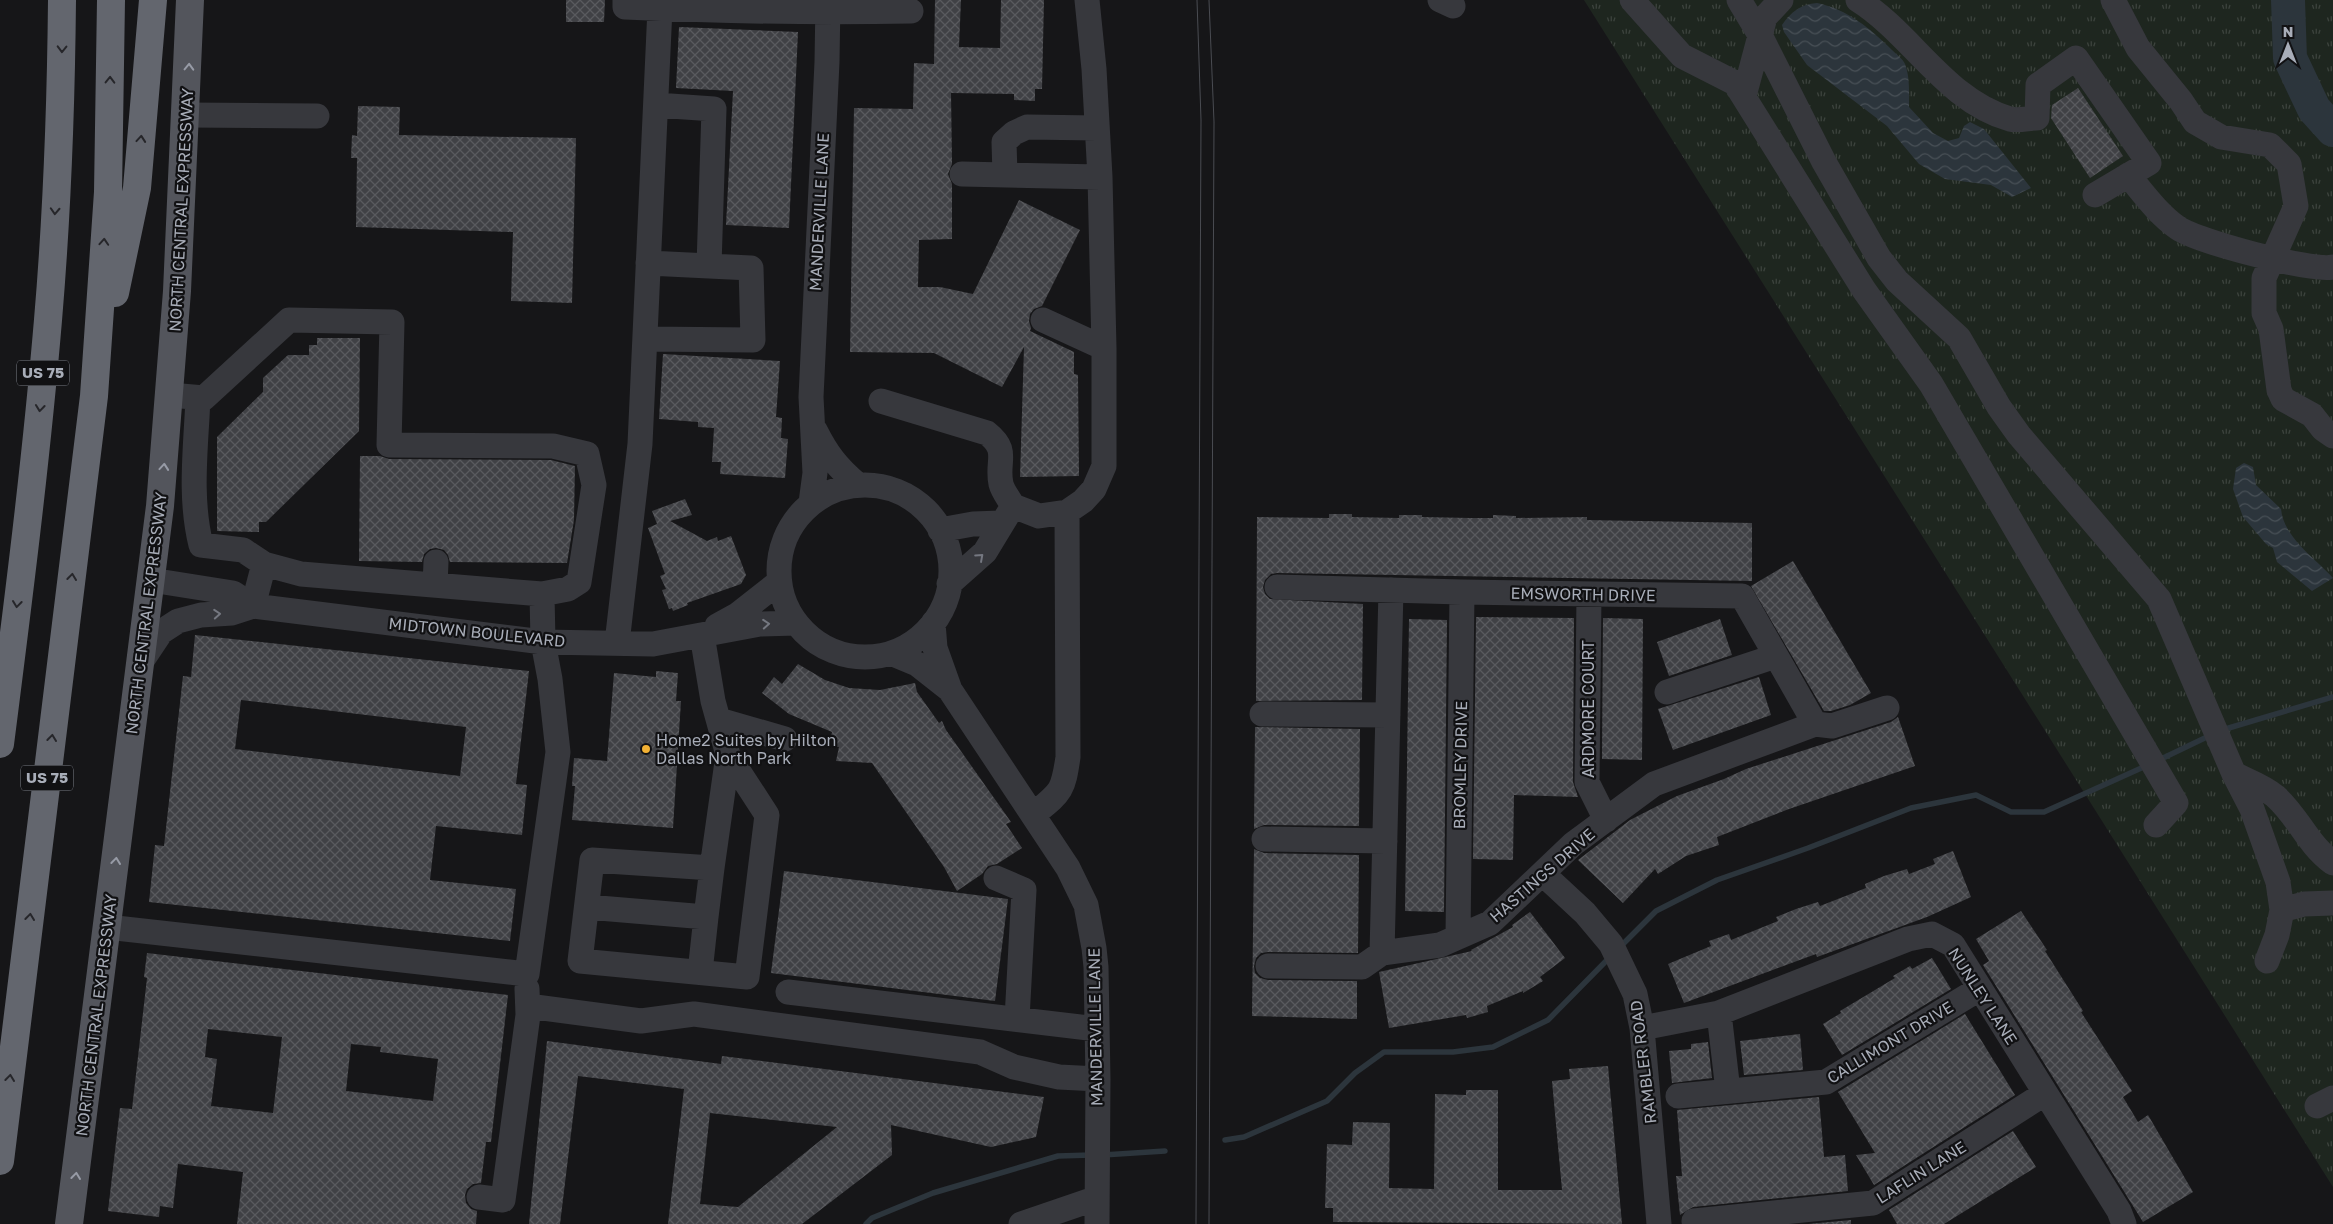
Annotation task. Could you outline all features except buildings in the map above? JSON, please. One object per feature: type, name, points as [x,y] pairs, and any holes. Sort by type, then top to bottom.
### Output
[{"type":"highway","name":"US 75","points":[[0,744],[31,495],[48,319],[58,164],[62,0]]},
{"type":"highway","name":"US 75","points":[[0,1161],[94,396],[108,192],[111,0]]},
{"type":"highway","points":[[94,396],[137,188],[153,0]]},
{"type":"main road","name":"NORTH CENTRAL EXPRESSWAY","points":[[69,1224],[151,580],[170,395],[186,115],[190,0]]},
{"type":"street","points":[[625,0],[625,7],[885,6],[911,11]]},
{"type":"street","points":[[940,530],[1007,515],[1039,516],[1067,512],[1083,501],[1094,489],[1104,466],[1104,348],[1100,177],[1094,69],[1087,0]]},
{"type":"street","points":[[1632,0],[1682,56],[1735,83],[1864,290],[1930,384],[2176,803],[2156,825]]},
{"type":"street","points":[[1739,0],[1760,35],[1824,162],[1879,258],[1897,281],[1959,338],[1999,407],[2019,434],[2159,599],[2221,745],[2252,809],[2278,882],[2282,910],[2277,935],[2267,961]]},
{"type":"street","points":[[1744,96],[1765,17],[1781,0]]},
{"type":"street","points":[[2113,0],[2138,48],[2195,122],[2221,137],[2270,145],[2289,164],[2296,206],[2264,278],[2264,313],[2271,329],[2279,390],[2284,399],[2312,415],[2323,429],[2333,436]]},
{"type":"street","points":[[1861,1],[1916,50],[1952,87],[1986,108],[2012,120],[2037,118],[2038,85],[2076,58],[2149,163],[2095,195]]},
{"type":"street","name":"MANDERVILLE LANE","points":[[811,503],[815,473],[812,424],[814,311],[828,6]]},
{"type":"street","points":[[617,643],[640,444],[660,8]]},
{"type":"street","points":[[656,105],[714,109],[708,266]]},
{"type":"street","points":[[186,115],[317,116]]},
{"type":"street","points":[[1005,175],[1004,142],[1014,133],[1027,127],[1097,128]]},
{"type":"street","points":[[962,174],[1100,177]]},
{"type":"street","points":[[2128,175],[2160,214],[2180,229],[2233,248],[2308,267],[2333,267]]},
{"type":"street","points":[[645,339],[753,340],[751,268],[648,263]]},
{"type":"street","points":[[170,395],[204,398],[289,320],[392,322],[389,445],[553,446],[587,454],[594,485],[579,582],[568,589],[542,594],[436,573],[388,571],[301,574],[264,564],[243,550],[201,545],[195,520],[194,484],[198,398]]},
{"type":"street","points":[[1043,320],[1104,348]]},
{"type":"street","points":[[881,401],[987,433],[995,439],[1002,450],[1002,484],[1007,515],[985,552],[949,584]]},
{"type":"street","name":"MANDERVILLE LANE","points":[[812,424],[825,451],[838,469],[857,484]]},
{"type":"street","points":[[857,484],[890,488],[914,499],[933,518],[946,541],[951,567],[948,594],[933,622],[910,647],[894,654],[870,656],[844,654],[820,644],[796,623],[778,582],[778,559],[785,536],[797,516],[811,503],[835,490],[857,484]]},
{"type":"street","points":[[1034,814],[1057,796],[1064,781],[1068,757],[1067,512]]},
{"type":"street","points":[[253,606],[264,564]]},
{"type":"street","name":"MIDTOWN BOULEVARD","points":[[151,580],[233,594],[253,606],[543,642],[653,644],[760,624],[796,623]]},
{"type":"street","name":"MIDTOWN BOULEVARD","points":[[702,635],[737,615],[778,582]]},
{"type":"street","name":"EMSWORTH DRIVE","points":[[1277,587],[1742,596],[1815,724]]},
{"type":"street","points":[[1382,953],[1391,590]]},
{"type":"street","name":"BROMLEY DRIVE","points":[[1458,937],[1462,592]]},
{"type":"street","points":[[479,1197],[503,1200],[528,1006],[527,974],[558,752],[550,679],[543,642],[542,594]]},
{"type":"street","name":"ARDMORE COURT","points":[[1589,594],[1587,782],[1606,820]]},
{"type":"street","name":"MIDTOWN BOULEVARD","points":[[141,662],[161,632],[178,621],[201,615],[232,613],[253,606]]},
{"type":"street","name":"MANDERVILLE LANE","points":[[933,622],[935,648],[950,690],[1034,814],[1077,884],[1086,905],[1094,948],[1097,1029],[1097,1224]]},
{"type":"street","points":[[702,635],[728,755],[767,815],[747,976],[580,961],[592,860],[712,868]]},
{"type":"street","name":"MANDERVILLE LANE","points":[[894,654],[917,664],[950,690]]},
{"type":"street","points":[[1667,692],[1776,656]]},
{"type":"street","name":"HASTINGS DRIVE","points":[[1268,966],[1362,967],[1382,953],[1440,945],[1490,923],[1573,844],[1654,784],[1815,724],[1832,726],[1887,708]]},
{"type":"street","points":[[1262,714],[1388,715]]},
{"type":"street","points":[[719,720],[785,739]]},
{"type":"street","points":[[700,972],[728,755]]},
{"type":"street","points":[[2234,774],[2266,789],[2276,796],[2294,816],[2311,844],[2333,863]]},
{"type":"street","points":[[1264,839],[1385,841]]},
{"type":"street","name":"RAMBLER ROAD","points":[[1543,874],[1600,930],[1611,944],[1635,994],[1642,1028],[1659,1224]]},
{"type":"street","points":[[996,878],[1024,890],[1017,1019]]},
{"type":"street","points":[[2282,910],[2304,904],[2333,903]]},
{"type":"street","points":[[587,907],[706,916]]},
{"type":"street","points":[[107,927],[527,974]]},
{"type":"street","name":"NUNLEY LANE","points":[[1642,1028],[1719,1013],[1908,938],[1932,934],[1953,945],[2044,1094],[2119,1211],[2124,1224]]},
{"type":"street","name":"CALLIMONT DRIVE","points":[[1678,1096],[1826,1082],[1979,989]]},
{"type":"street","points":[[788,992],[1097,1029]]},
{"type":"street","points":[[528,1006],[641,1021],[694,1014],[980,1052],[1014,1068],[1059,1077],[1098,1079]]},
{"type":"street","points":[[1719,1013],[1728,1091]]},
{"type":"street","name":"LAFLIN LANE","points":[[1694,1221],[1822,1216],[1873,1202],[2044,1094]]},
{"type":"street","points":[[1021,1224],[1097,1198]]},
{"type":"green space","points":[[1584,0],[2333,0],[2333,1187]]},
{"type":"water","points":[[1817,3],[1838,10],[1858,21],[1901,58],[1908,74],[1909,107],[1933,133],[1948,141],[1959,138],[1964,126],[1970,122],[1984,129],[2031,188],[2012,197],[1991,185],[1945,179],[1919,164],[1887,126],[1807,65],[1784,32],[1782,25],[1789,16],[1801,7]]},
{"type":"water","points":[[2244,463],[2253,467],[2256,485],[2281,509],[2283,519],[2294,538],[2333,578],[2312,591],[2277,562],[2273,548],[2266,544],[2243,517],[2233,489],[2236,468]]},
{"type":"waterway","points":[[2288,0],[2290,58],[2314,109],[2333,130]]},
{"type":"waterway","points":[[2222,730],[2333,697]]},
{"type":"waterway","points":[[2159,760],[2211,735]]},
{"type":"waterway","points":[[1619,948],[1656,911],[1717,880],[1808,848],[1911,808],[1976,795],[2011,812],[2044,812],[2148,765]]},
{"type":"waterway","points":[[1225,1140],[1244,1137],[1327,1101],[1355,1073],[1384,1052],[1453,1052],[1493,1047],[1548,1020],[1611,956]]},
{"type":"waterway","points":[[1103,1155],[1165,1151]]},
{"type":"waterway","points":[[866,1224],[872,1218],[933,1193],[1058,1156],[1091,1155]]},
{"type":"tram line","points":[[1196,1224],[1201,120],[1197,0]]},
{"type":"tram line","points":[[1209,0],[1214,122],[1209,1224]]},
{"type":"place","name":"Home2 Suites by Hilton Dallas North Park","points":[[646,749]]}]
